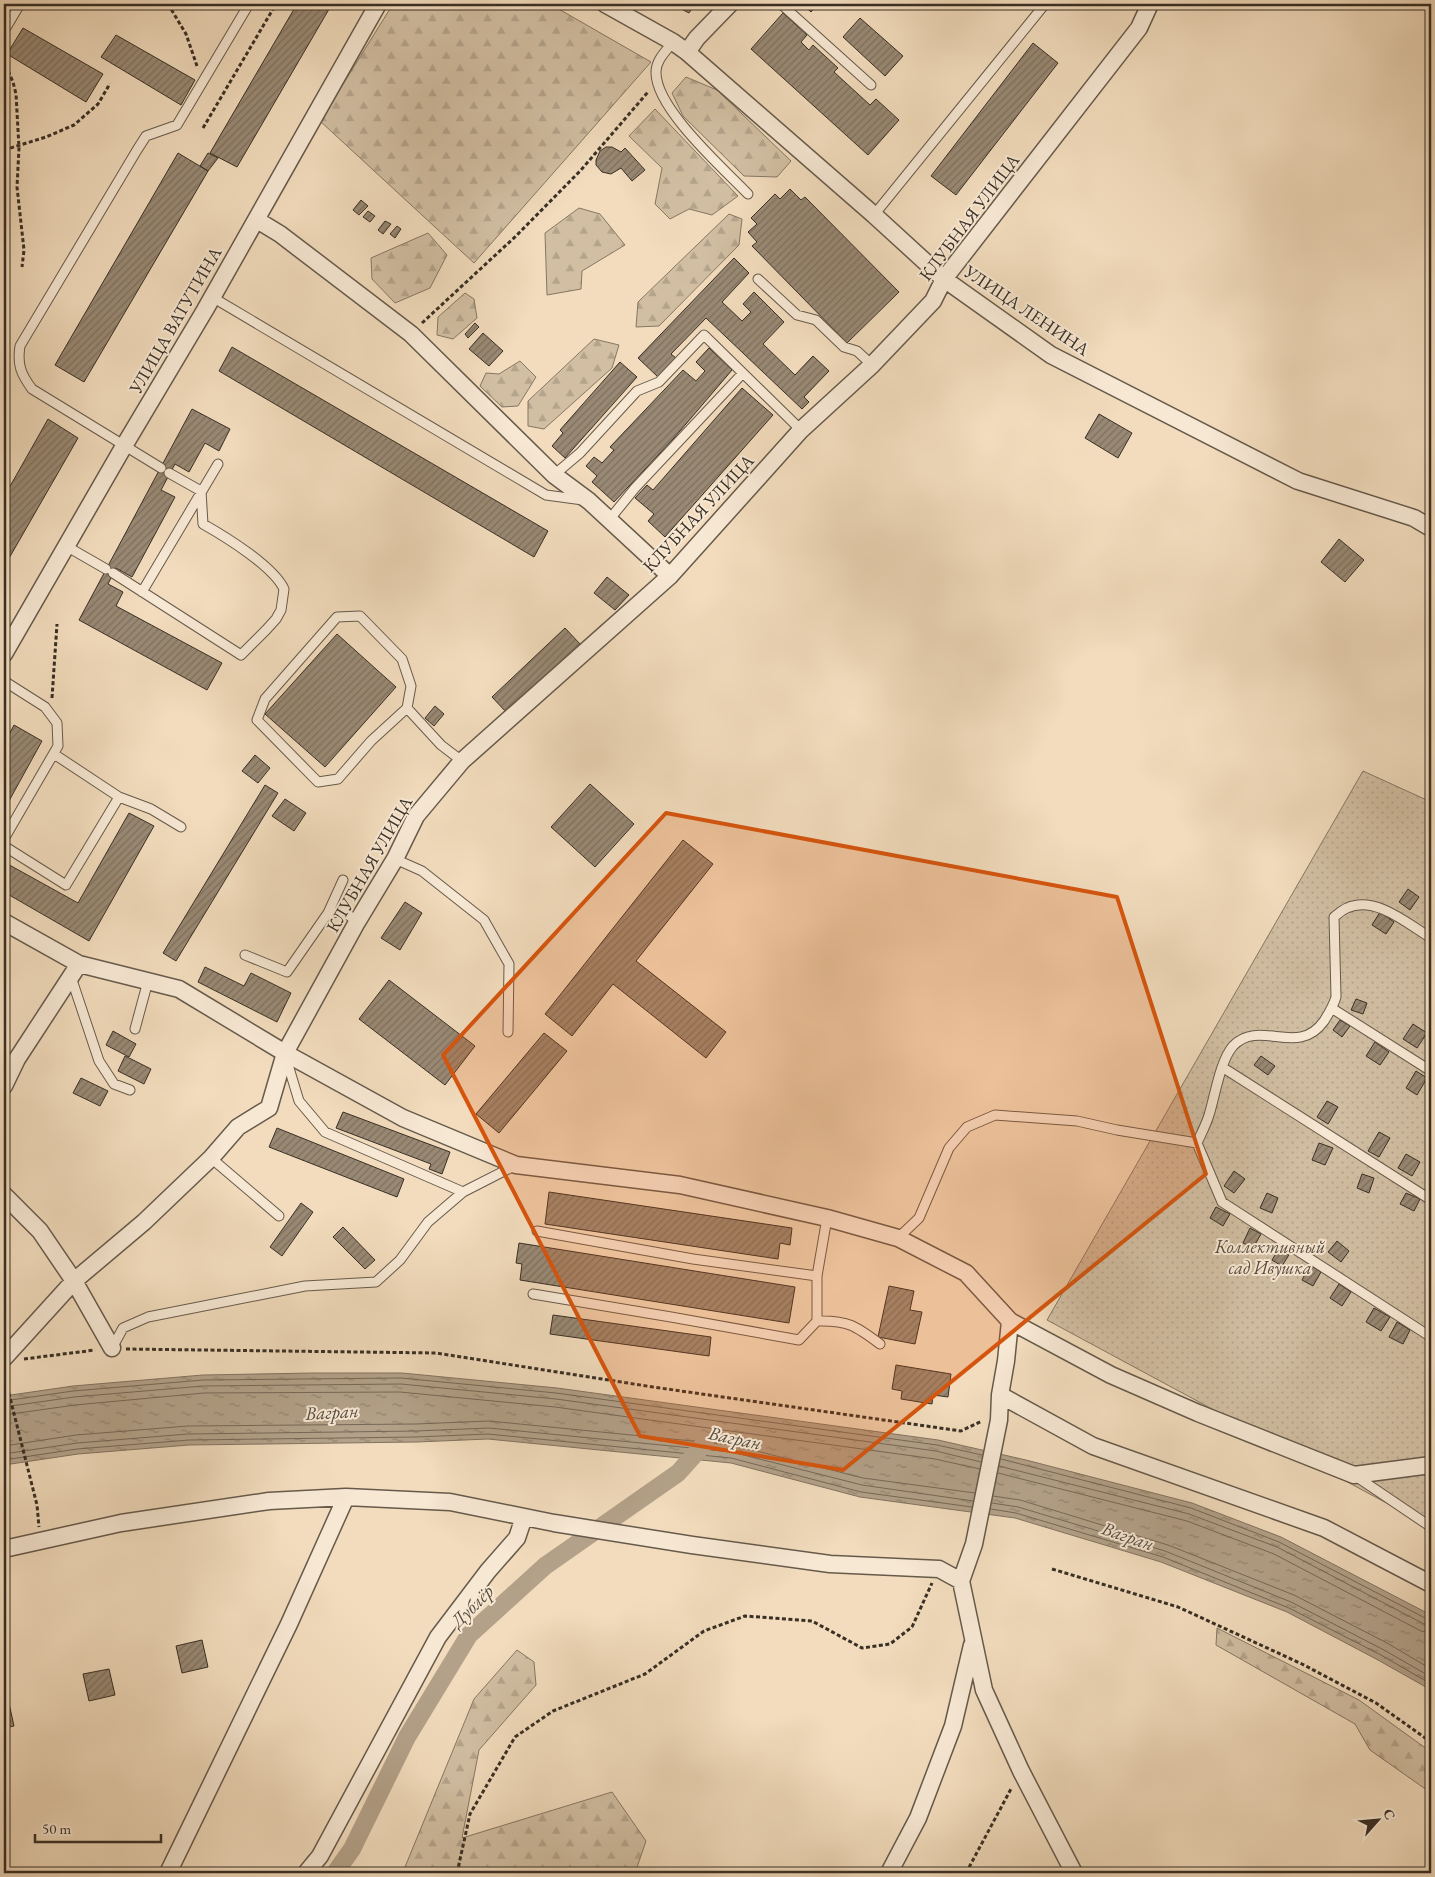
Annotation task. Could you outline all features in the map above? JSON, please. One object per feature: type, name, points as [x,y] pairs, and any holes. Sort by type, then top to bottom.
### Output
[{"type":"street","name":"УЛИЦА ВАТУТИНА","points":[[4,654],[257,220],[378,4]]},
{"type":"street","name":"УЛИЦА ЛЕНИНА","points":[[605,4],[673,42],[687,52],[874,215],[944,279],[1051,355],[1298,481],[1414,518],[1431,528]]},
{"type":"street","points":[[687,52],[697,38],[730,4]]},
{"type":"street","name":"КЛУБНАЯ УЛИЦА","points":[[4,1358],[74,1281],[144,1222],[212,1158],[238,1127],[269,1108],[285,1053],[357,922],[395,859],[416,816],[462,761],[670,576],[801,430],[872,365],[933,301],[944,279],[1140,28],[1149,4]]},
{"type":"street","points":[[257,220],[280,234],[411,334],[554,475],[589,501],[670,576]]},
{"type":"street","points":[[4,922],[75,971],[148,982],[179,989],[285,1053],[403,1118],[516,1165],[680,1185],[827,1218],[898,1238],[966,1273],[1010,1320],[1111,1375],[1198,1413],[1354,1475],[1431,1465]]},
{"type":"street","points":[[4,1086],[17,1059],[75,971]]},
{"type":"street","points":[[4,1195],[40,1231],[74,1281],[112,1348]]},
{"type":"street","points":[[1010,1320],[998,1420],[974,1544],[961,1581],[984,1690],[1021,1771],[1074,1873]]},
{"type":"street","points":[[1000,1395],[1093,1446],[1324,1528],[1431,1584]]},
{"type":"street","points":[[4,1549],[121,1523],[269,1501],[346,1498],[450,1502],[554,1523],[830,1564],[939,1569],[961,1581]]},
{"type":"street","points":[[168,1873],[288,1624],[346,1498]]},
{"type":"street","points":[[306,1873],[320,1856],[438,1637],[488,1571],[517,1538],[524,1517]]},
{"type":"street","points":[[889,1873],[918,1818],[953,1726],[973,1640]]},
{"type":"lane","points":[[4,31],[20,4]]},
{"type":"lane","points":[[160,468],[32,389],[22,375],[20,346],[146,136],[177,125],[249,4]]},
{"type":"lane","points":[[781,4],[870,85]]},
{"type":"lane","points":[[874,215],[1045,4]]},
{"type":"lane","points":[[673,42],[658,61],[656,70],[657,82],[674,115],[748,194]]},
{"type":"lane","points":[[758,279],[797,315],[816,320],[844,347],[857,351],[872,365]]},
{"type":"lane","points":[[212,297],[546,495],[589,501]]},
{"type":"lane","points":[[554,475],[580,453],[637,390],[658,382],[704,334],[801,430]]},
{"type":"lane","points":[[609,520],[635,488],[743,373]]},
{"type":"lane","points":[[142,592],[218,464]]},
{"type":"lane","points":[[169,473],[201,491]]},
{"type":"lane","points":[[66,546],[110,571],[241,656],[266,630],[281,610],[284,589],[276,577],[231,542],[203,524],[201,491]]},
{"type":"lane","points":[[360,616],[402,659],[411,686],[407,708],[371,741],[338,779],[318,782],[258,720],[265,700],[337,617],[360,616]]},
{"type":"lane","points":[[4,681],[45,707],[57,723],[58,746],[4,838]]},
{"type":"lane","points":[[407,708],[441,745],[462,761]]},
{"type":"lane","points":[[54,754],[119,797],[151,809],[181,827]]},
{"type":"lane","points":[[4,846],[66,885],[119,797]]},
{"type":"lane","points":[[395,859],[422,871],[484,920],[509,964],[508,1032]]},
{"type":"lane","points":[[245,955],[287,972],[328,913],[343,880]]},
{"type":"lane","points":[[1431,938],[1379,906],[1365,904],[1348,908],[1334,917],[1336,997],[1333,1008],[1318,1029],[1305,1038],[1250,1036],[1233,1046],[1222,1067],[1209,1116],[1197,1143],[1222,1202],[1431,1337]]},
{"type":"lane","points":[[328,913],[345,912],[357,922]]},
{"type":"lane","points":[[75,971],[99,1061],[114,1084],[130,1090]]},
{"type":"lane","points":[[135,1029],[148,982]]},
{"type":"lane","points":[[1333,1008],[1431,1071]]},
{"type":"lane","points":[[285,1053],[299,1101],[325,1132],[463,1192]]},
{"type":"lane","points":[[1222,1067],[1431,1200]]},
{"type":"lane","points":[[898,1238],[919,1218],[949,1148],[967,1128],[995,1115],[1077,1121],[1117,1130],[1197,1143]]},
{"type":"lane","points":[[212,1158],[280,1216]]},
{"type":"lane","points":[[112,1348],[123,1328],[148,1317],[305,1286],[376,1282],[400,1260],[428,1222],[463,1192],[516,1165]]},
{"type":"lane","points":[[817,1322],[817,1276],[827,1218]]},
{"type":"lane","points":[[537,1231],[693,1259],[817,1276]]},
{"type":"lane","points":[[533,1294],[799,1340],[817,1322],[833,1321],[858,1327],[880,1344]]},
{"type":"lane","points":[[1354,1475],[1431,1526]]},
{"type":"path","points":[[168,4],[186,34],[203,82]]},
{"type":"path","points":[[203,128],[276,4]]},
{"type":"path","points":[[4,52],[6,66],[15,88],[18,187],[24,250],[22,267]]},
{"type":"path","points":[[411,334],[516,236],[580,170],[657,82]]},
{"type":"path","points":[[4,150],[46,137],[74,124],[98,104],[108,83]]},
{"type":"path","points":[[51,715],[57,624]]},
{"type":"path","points":[[24,1359],[112,1348],[436,1353],[653,1387],[961,1431],[983,1420],[998,1420]]},
{"type":"path","points":[[4,1374],[37,1505],[40,1540]]},
{"type":"path","points":[[457,1873],[470,1814],[515,1738],[553,1711],[645,1674],[704,1631],[745,1616],[812,1621],[862,1648],[890,1644],[912,1627],[939,1569]]},
{"type":"path","points":[[1052,1569],[1187,1611],[1302,1664],[1376,1703],[1431,1742]]},
{"type":"path","points":[[966,1873],[1021,1771]]},
{"type":"highlighted area","points":[[666,813],[1117,897],[1206,1174],[843,1470],[640,1436],[443,1055]]},
{"type":"green space","points":[[393,4],[550,4],[651,62],[474,263],[320,121]]},
{"type":"green space","points":[[686,77],[717,90],[791,161],[777,177],[744,176],[683,116],[672,93]]},
{"type":"green space","points":[[655,109],[738,196],[712,215],[689,209],[670,219],[655,204],[662,168],[629,136]]},
{"type":"green space","points":[[579,208],[600,214],[625,245],[582,271],[581,289],[547,295],[545,233]]},
{"type":"green space","points":[[729,214],[742,219],[739,245],[659,326],[636,327],[638,302]]},
{"type":"green space","points":[[428,233],[447,255],[430,288],[395,303],[372,279],[371,258]]},
{"type":"green space","points":[[465,293],[474,299],[477,318],[453,339],[437,335],[438,317]]},
{"type":"green space","points":[[594,339],[619,345],[612,368],[544,429],[528,426],[528,401]]},
{"type":"green space","points":[[520,361],[536,377],[518,406],[502,407],[480,386],[486,373],[499,374]]},
{"type":"green space","name":"Коллективный сад Ивушка","points":[[1363,771],[1431,802],[1431,1527],[1047,1320]]},
{"type":"green space","points":[[1217,1628],[1359,1700],[1431,1752],[1431,1793],[1370,1750],[1355,1724],[1216,1645]]},
{"type":"green space","points":[[517,1650],[534,1662],[536,1685],[479,1750],[462,1838],[612,1792],[646,1841],[635,1873],[400,1873],[405,1867],[474,1699]]},
{"type":"water","name":"Вагран","points":[[402,1373],[557,1388],[938,1440],[1026,1460],[1192,1503],[1281,1537],[1431,1615],[1431,1690],[1287,1612],[1161,1562],[1015,1518],[860,1497],[731,1463],[488,1439],[417,1442],[189,1445],[78,1454],[4,1465],[4,1396],[73,1386],[203,1375]]},
{"type":"building","points":[[297,4],[332,4],[237,167],[210,153]]},
{"type":"building","points":[[672,4],[695,4],[689,13]]},
{"type":"building","points":[[802,4],[826,4],[820,10],[816,6],[811,12]]},
{"type":"building","points":[[783,13],[807,35],[801,42],[809,50],[813,45],[838,68],[834,72],[870,105],[876,99],[899,120],[868,155],[751,49]]},
{"type":"building","points":[[860,18],[903,56],[885,76],[843,37]]},
{"type":"building","points":[[23,28],[103,74],[86,102],[7,54]]},
{"type":"building","points":[[116,35],[195,80],[181,105],[101,57]]},
{"type":"building","points":[[1033,43],[1058,63],[956,195],[931,176]]},
{"type":"building","points":[[606,147],[612,147],[621,152],[625,148],[645,170],[632,181],[621,168],[611,174],[602,172],[596,165],[596,160],[600,151]]},
{"type":"building","points":[[178,153],[208,171],[84,382],[55,365]]},
{"type":"building","points":[[208,153],[218,158],[208,171],[200,166]]},
{"type":"building","points":[[790,189],[801,200],[805,197],[899,292],[847,343],[752,246],[757,242],[748,232],[757,224],[751,218],[775,194],[780,199]]},
{"type":"building","points":[[361,200],[368,206],[359,215],[353,210]]},
{"type":"building","points":[[368,211],[375,216],[370,222],[363,217]]},
{"type":"building","points":[[385,221],[391,224],[383,234],[378,230]]},
{"type":"building","points":[[397,226],[401,229],[395,238],[390,234]]},
{"type":"building","points":[[734,258],[749,273],[722,302],[742,321],[751,312],[743,304],[754,292],[784,322],[763,344],[795,375],[813,356],[829,371],[804,397],[809,402],[802,409],[706,318],[671,354],[676,358],[658,377],[638,358]]},
{"type":"building","points":[[475,323],[479,327],[468,338],[465,334]]},
{"type":"building","points":[[483,333],[503,351],[489,366],[469,349]]},
{"type":"building","points":[[232,347],[548,531],[534,557],[219,371]]},
{"type":"building","points":[[709,348],[732,370],[674,438],[614,502],[592,482],[597,476],[586,466],[594,457],[602,463],[614,450],[610,447],[683,370],[696,381],[705,371],[696,362]]},
{"type":"building","points":[[620,362],[637,377],[565,458],[552,446],[563,433],[560,430]]},
{"type":"building","points":[[742,388],[773,415],[665,537],[648,521],[654,514],[635,498],[647,485],[653,490]]},
{"type":"building","points":[[192,409],[230,429],[219,451],[205,443],[189,472],[175,464],[161,490],[175,497],[132,577],[116,568],[108,584],[123,592],[116,606],[222,663],[207,690],[79,620]]},
{"type":"building","points":[[1099,414],[1132,433],[1118,458],[1085,438]]},
{"type":"building","points":[[48,419],[78,438],[4,567],[4,497]]},
{"type":"building","points":[[1339,539],[1364,560],[1345,582],[1321,562]]},
{"type":"building","points":[[607,577],[629,595],[615,610],[594,593]]},
{"type":"building","points":[[565,628],[580,644],[507,713],[492,697]]},
{"type":"building","points":[[337,634],[396,687],[325,767],[265,714]]},
{"type":"building","points":[[435,706],[444,714],[434,726],[425,718]]},
{"type":"building","points":[[14,725],[42,741],[4,810],[4,744]]},
{"type":"building","points":[[255,755],[270,768],[258,783],[242,771]]},
{"type":"building","points":[[590,784],[634,824],[595,867],[551,827]]},
{"type":"building","points":[[265,785],[278,793],[176,961],[163,953]]},
{"type":"building","points":[[285,799],[306,813],[294,831],[272,816]]},
{"type":"building","points":[[129,813],[154,826],[89,941],[4,892],[4,862],[78,903]]},
{"type":"building","points":[[683,840],[713,864],[636,961],[726,1032],[706,1058],[613,984],[572,1036],[545,1014]]},
{"type":"building","points":[[1408,889],[1419,897],[1410,910],[1399,902]]},
{"type":"building","points":[[405,902],[422,913],[400,950],[381,938]]},
{"type":"building","points":[[1380,912],[1394,922],[1386,934],[1372,925]]},
{"type":"building","points":[[205,967],[244,986],[251,973],[291,993],[277,1022],[198,982]]},
{"type":"building","points":[[389,980],[475,1046],[445,1085],[359,1019]]},
{"type":"building","points":[[1356,999],[1367,1003],[1363,1014],[1351,1010]]},
{"type":"building","points":[[1340,1020],[1350,1026],[1342,1037],[1333,1030]]},
{"type":"building","points":[[1413,1024],[1427,1033],[1417,1048],[1403,1039]]},
{"type":"building","points":[[113,1031],[136,1044],[129,1057],[106,1045]]},
{"type":"building","points":[[544,1033],[567,1051],[499,1133],[476,1114]]},
{"type":"building","points":[[1375,1042],[1389,1052],[1380,1065],[1366,1056]]},
{"type":"building","points":[[125,1056],[151,1069],[144,1084],[118,1071]]},
{"type":"building","points":[[1261,1056],[1275,1066],[1268,1075],[1254,1065]]},
{"type":"building","points":[[1416,1071],[1427,1078],[1417,1095],[1406,1088]]},
{"type":"building","points":[[81,1078],[108,1091],[100,1106],[73,1093]]},
{"type":"building","points":[[1327,1101],[1338,1107],[1328,1124],[1317,1117]]},
{"type":"building","points":[[343,1112],[450,1152],[442,1174],[429,1169],[431,1164],[336,1128]]},
{"type":"building","points":[[277,1128],[404,1179],[397,1197],[269,1147]]},
{"type":"building","points":[[1379,1132],[1390,1138],[1379,1157],[1368,1151]]},
{"type":"building","points":[[1319,1143],[1333,1148],[1325,1165],[1312,1160]]},
{"type":"building","points":[[1406,1154],[1420,1162],[1412,1176],[1398,1168]]},
{"type":"building","points":[[1234,1171],[1245,1179],[1234,1193],[1224,1186]]},
{"type":"building","points":[[1362,1174],[1374,1178],[1369,1193],[1357,1188]]},
{"type":"building","points":[[549,1192],[792,1228],[790,1245],[780,1243],[778,1259],[545,1224]]},
{"type":"building","points":[[1267,1193],[1278,1198],[1272,1213],[1260,1208]]},
{"type":"building","points":[[1406,1193],[1420,1199],[1414,1211],[1400,1204]]},
{"type":"building","points":[[301,1203],[313,1212],[282,1256],[270,1247]]},
{"type":"building","points":[[1216,1207],[1230,1214],[1223,1226],[1210,1218]]},
{"type":"building","points":[[343,1227],[375,1260],[365,1269],[333,1237]]},
{"type":"building","points":[[1250,1228],[1261,1234],[1253,1248],[1243,1243]]},
{"type":"building","points":[[1337,1241],[1349,1251],[1341,1262],[1328,1252]]},
{"type":"building","points":[[519,1243],[795,1287],[789,1323],[520,1280],[522,1264],[516,1263]]},
{"type":"building","points":[[1280,1247],[1290,1253],[1282,1266],[1272,1260]]},
{"type":"building","points":[[1310,1265],[1321,1272],[1313,1286],[1302,1280]]},
{"type":"building","points":[[1339,1284],[1351,1292],[1342,1306],[1330,1298]]},
{"type":"building","points":[[889,1286],[914,1291],[910,1310],[922,1312],[915,1344],[878,1337]]},
{"type":"building","points":[[1374,1308],[1390,1317],[1381,1331],[1366,1322]]},
{"type":"building","points":[[553,1315],[711,1337],[709,1356],[550,1334]]},
{"type":"building","points":[[1397,1322],[1410,1330],[1403,1344],[1389,1337]]},
{"type":"building","points":[[896,1365],[951,1374],[948,1397],[933,1395],[932,1404],[901,1399],[902,1391],[892,1389]]},
{"type":"building","points":[[202,1640],[208,1667],[182,1673],[176,1646]]},
{"type":"building","points":[[109,1669],[115,1695],[89,1701],[83,1674]]},
{"type":"building","points":[[8,1699],[14,1726],[4,1728],[4,1700]]},
{"type":"waterway","name":"Дублёр","points":[[335,1873],[352,1849],[407,1737],[469,1635],[545,1566],[678,1473],[705,1443]]}]
